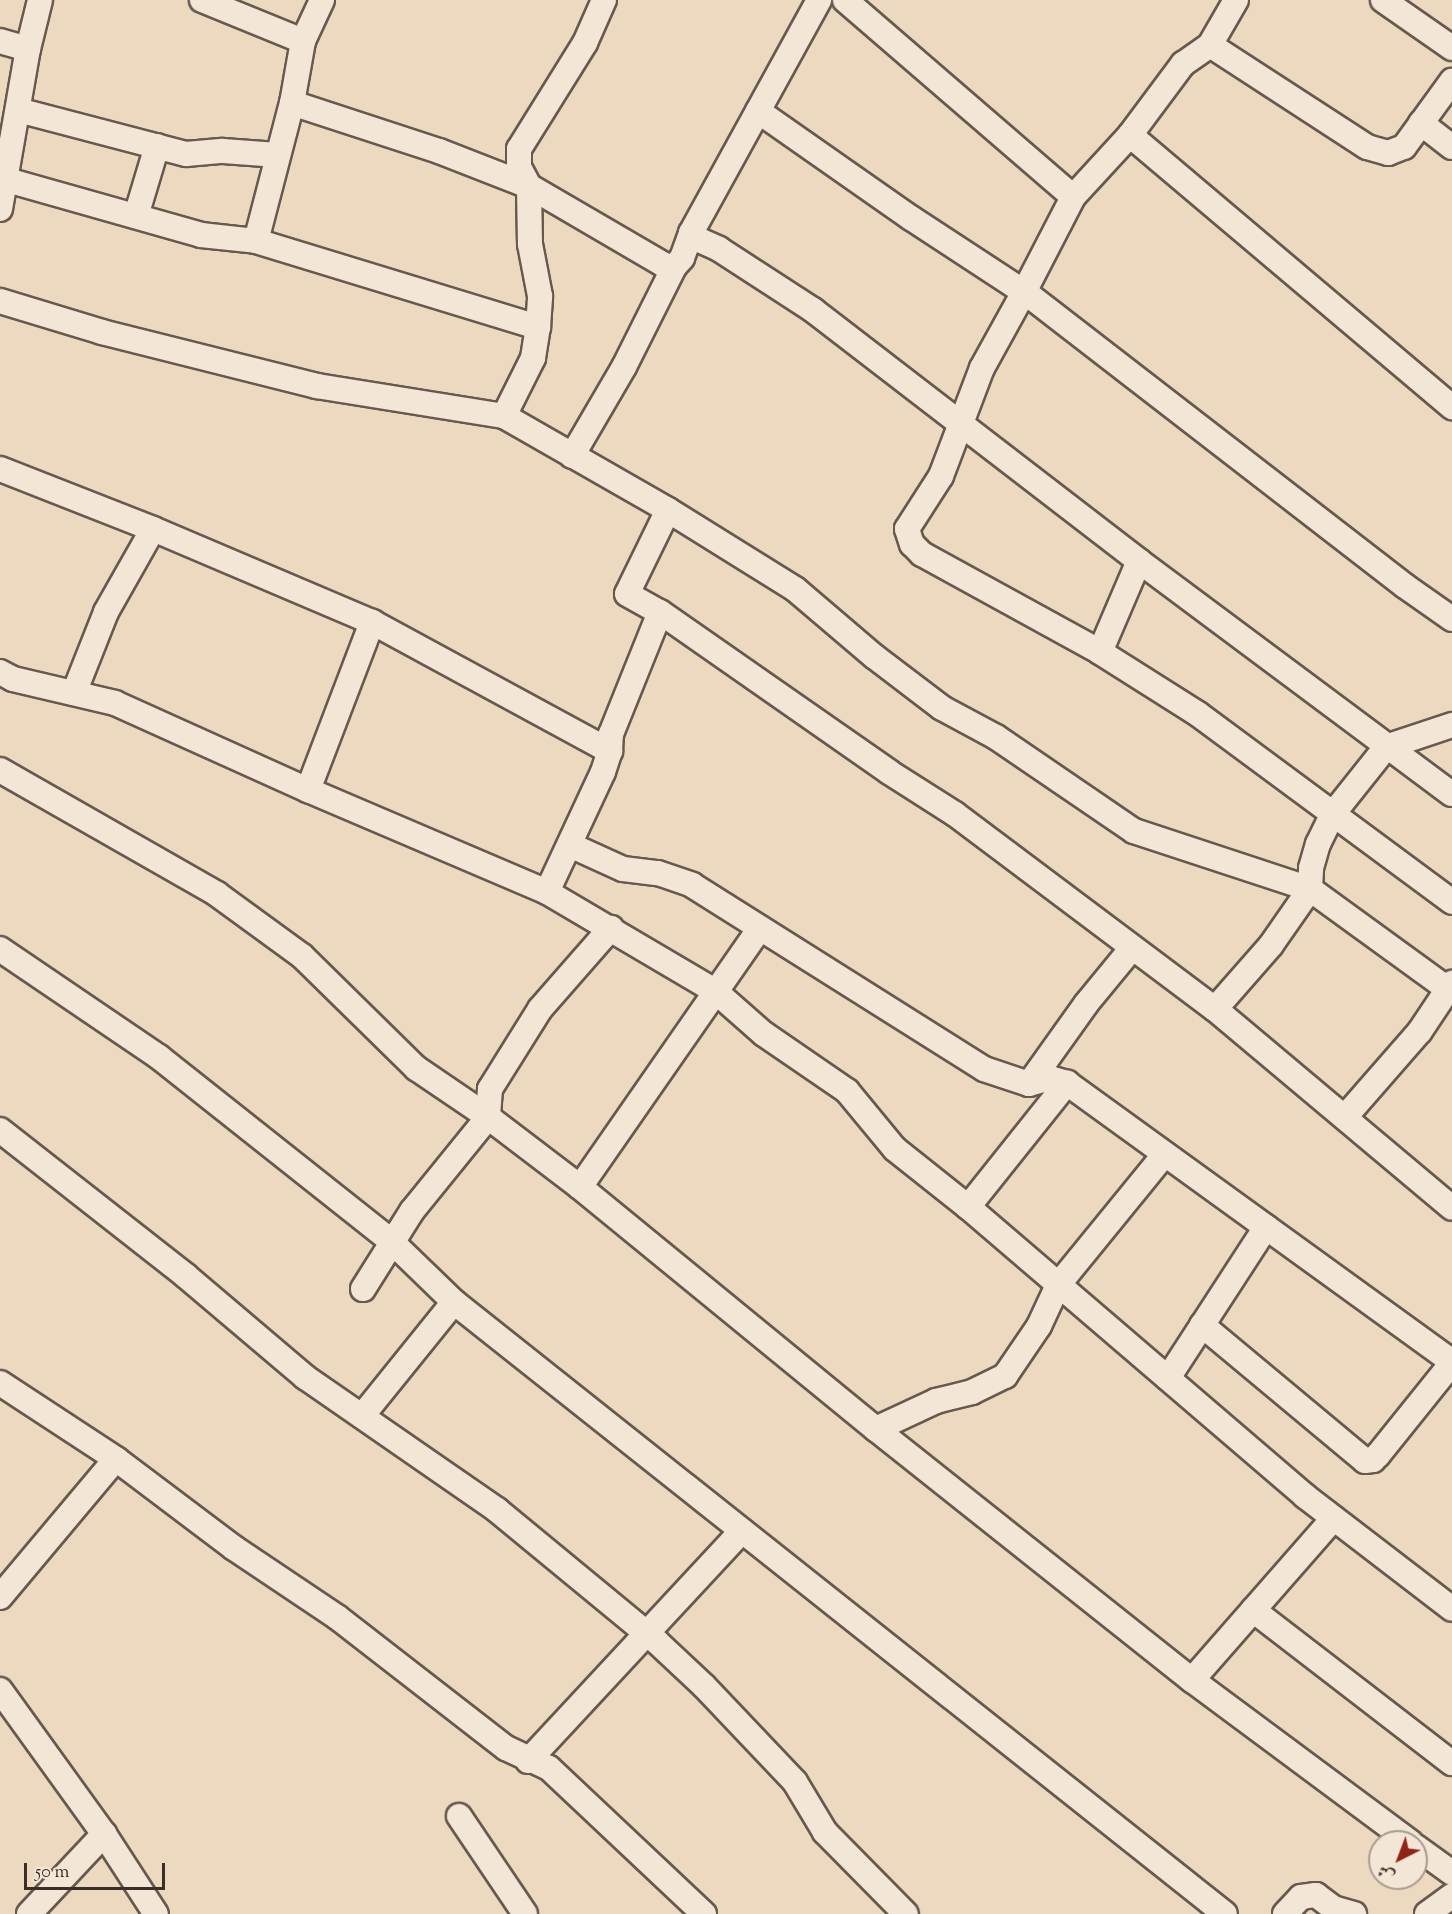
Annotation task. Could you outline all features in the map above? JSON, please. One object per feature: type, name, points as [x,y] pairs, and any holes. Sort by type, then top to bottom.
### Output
[{"type":"street","points":[[0,209],[3,179],[40,0]]},
{"type":"street","points":[[202,0],[303,41]]},
{"type":"street","points":[[256,241],[292,103],[303,41],[322,0]]},
{"type":"street","points":[[504,416],[533,358],[540,296],[530,244],[529,186],[519,167],[519,149],[585,43],[604,0]]},
{"type":"street","points":[[572,456],[624,368],[674,267],[682,258],[692,233],[819,0]]},
{"type":"street","points":[[845,0],[1073,197]]},
{"type":"street","points":[[1236,0],[1210,45],[1183,64],[1130,135],[1073,197],[982,368],[941,476],[907,529],[912,544],[922,554],[1100,652],[1198,714],[1452,902]]},
{"type":"street","points":[[1383,0],[1452,48]]},
{"type":"street","points":[[0,41],[28,50]]},
{"type":"street","points":[[1210,45],[1367,147],[1388,153],[1404,147],[1452,81]]},
{"type":"street","points":[[292,103],[439,152],[529,186],[664,265],[674,267]]},
{"type":"street","points":[[18,110],[186,154],[223,151],[278,155]]},
{"type":"street","points":[[758,111],[911,218],[1024,292],[1405,586],[1452,619]]},
{"type":"street","points":[[1421,123],[1452,147]]},
{"type":"street","points":[[1130,135],[1452,406]]},
{"type":"street","points":[[136,216],[157,146]]},
{"type":"street","points":[[3,179],[201,235],[256,241],[538,327]]},
{"type":"street","points":[[692,233],[813,310],[1139,561],[1452,794]]},
{"type":"street","points":[[0,301],[102,332],[317,386],[504,416],[668,510],[795,589],[875,657],[942,708],[996,737],[1134,831],[1310,889],[1451,988],[1420,1031],[1345,1118]]},
{"type":"street","points":[[0,469],[153,529],[372,621],[610,751]]},
{"type":"street","points":[[668,510],[627,594],[660,612],[890,772],[955,814],[1215,1009],[1452,1208]]},
{"type":"street","points":[[74,693],[106,612],[153,529]]},
{"type":"street","points":[[1100,652],[1139,561]]},
{"type":"street","points":[[547,892],[570,845],[610,751],[611,734],[660,612]]},
{"type":"street","points":[[308,790],[372,621]]},
{"type":"street","points":[[0,672],[13,679],[115,703],[308,790],[547,892],[611,928],[715,992],[764,1034],[847,1091],[895,1149],[968,1206],[1334,1518],[1452,1609]]},
{"type":"street","points":[[1215,1009],[1271,945],[1310,889],[1311,868],[1318,844],[1332,815],[1386,747],[1452,725]]},
{"type":"street","points":[[0,770],[217,894],[302,956],[416,1068],[488,1117],[580,1187],[876,1429],[1192,1680],[1394,1830]]},
{"type":"street","points":[[570,845],[623,869],[658,873],[692,885],[984,1069],[1029,1084],[1050,1078],[1067,1083],[1452,1363],[1378,1455],[1373,1460],[1365,1461],[1202,1325]]},
{"type":"street","points":[[363,1289],[412,1210],[488,1117],[490,1089],[540,1009],[611,928]]},
{"type":"street","points":[[580,1187],[760,928]]},
{"type":"street","points":[[1029,1084],[1086,1004],[1132,948]]},
{"type":"street","points":[[2,954],[159,1057],[391,1241],[454,1302],[1225,1914]]},
{"type":"street","points":[[968,1206],[1067,1083]]},
{"type":"street","points":[[0,1130],[186,1276],[305,1377],[497,1510],[648,1635],[704,1686],[795,1782],[825,1832],[906,1914]]},
{"type":"street","points":[[876,1429],[936,1401],[972,1392],[1005,1376],[1039,1326],[1058,1285],[1164,1155]]},
{"type":"street","points":[[1168,1378],[1266,1227]]},
{"type":"street","points":[[362,1416],[454,1302]]},
{"type":"street","points":[[0,1383],[116,1459],[234,1548],[337,1617],[506,1748],[528,1761],[549,1768],[704,1914]]},
{"type":"street","points":[[0,1597],[116,1459]]},
{"type":"street","points":[[1192,1680],[1334,1518]]},
{"type":"street","points":[[528,1761],[648,1635],[742,1531]]},
{"type":"street","points":[[1253,1610],[1452,1763]]},
{"type":"street","points":[[0,1690],[104,1834],[156,1914]]},
{"type":"street","points":[[459,1816],[525,1914]]},
{"type":"street","points":[[29,1914],[104,1834]]},
{"type":"street","points":[[1428,1856],[1452,1874]]},
{"type":"street","points":[[1285,1914],[1301,1897],[1316,1895],[1333,1908],[1354,1914]]},
{"type":"street","points":[[1427,1914],[1452,1896]]}]
